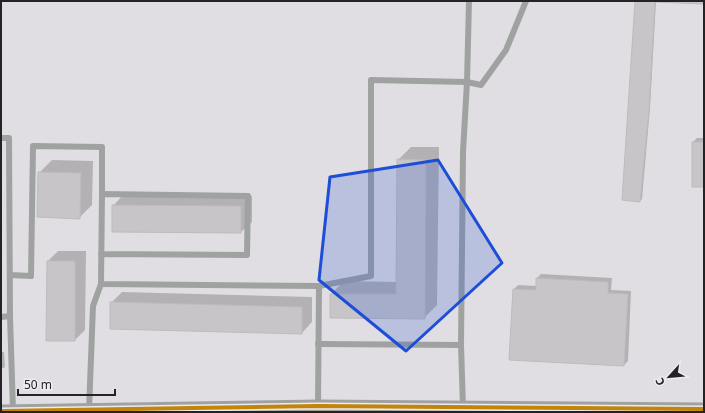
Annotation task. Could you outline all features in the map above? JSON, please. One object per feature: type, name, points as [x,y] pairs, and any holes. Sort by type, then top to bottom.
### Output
[{"type":"street","points":[[7,411],[318,406],[497,410],[704,409]]},
{"type":"lane","points":[[463,409],[461,345],[462,152],[467,82],[469,1]]},
{"type":"lane","points":[[101,284],[319,286],[371,276],[371,80],[467,82],[481,85],[506,50],[526,1]]},
{"type":"lane","points":[[1,138],[9,138],[10,316],[7,411]]},
{"type":"lane","points":[[10,275],[31,276],[32,146],[102,147],[101,284],[93,306],[89,410]]},
{"type":"lane","points":[[102,194],[248,196],[247,255],[102,254]]},
{"type":"lane","points":[[318,406],[319,286]]},
{"type":"lane","points":[[1,317],[10,316]]},
{"type":"lane","points":[[318,344],[461,345]]},
{"type":"highlighted area","points":[[438,160],[502,263],[406,351],[319,280],[330,177]]},
{"type":"building","points":[[635,1],[704,1],[704,4],[655,2],[649,110],[640,202],[622,200]]},
{"type":"building","points":[[692,142],[704,142],[704,187],[692,187]]},
{"type":"building","points":[[397,159],[426,160],[425,319],[330,318],[330,294],[396,294]]},
{"type":"building","points":[[38,172],[81,173],[80,219],[37,217]]},
{"type":"building","points":[[112,205],[241,206],[241,233],[112,232]]},
{"type":"building","points":[[47,261],[75,261],[75,341],[46,341]]},
{"type":"building","points":[[536,278],[608,282],[608,293],[628,294],[624,366],[509,360],[513,289],[536,290]]},
{"type":"building","points":[[110,302],[302,307],[302,334],[110,329]]},
{"type":"transit line","points":[[1,411],[318,406],[704,409]]}]
